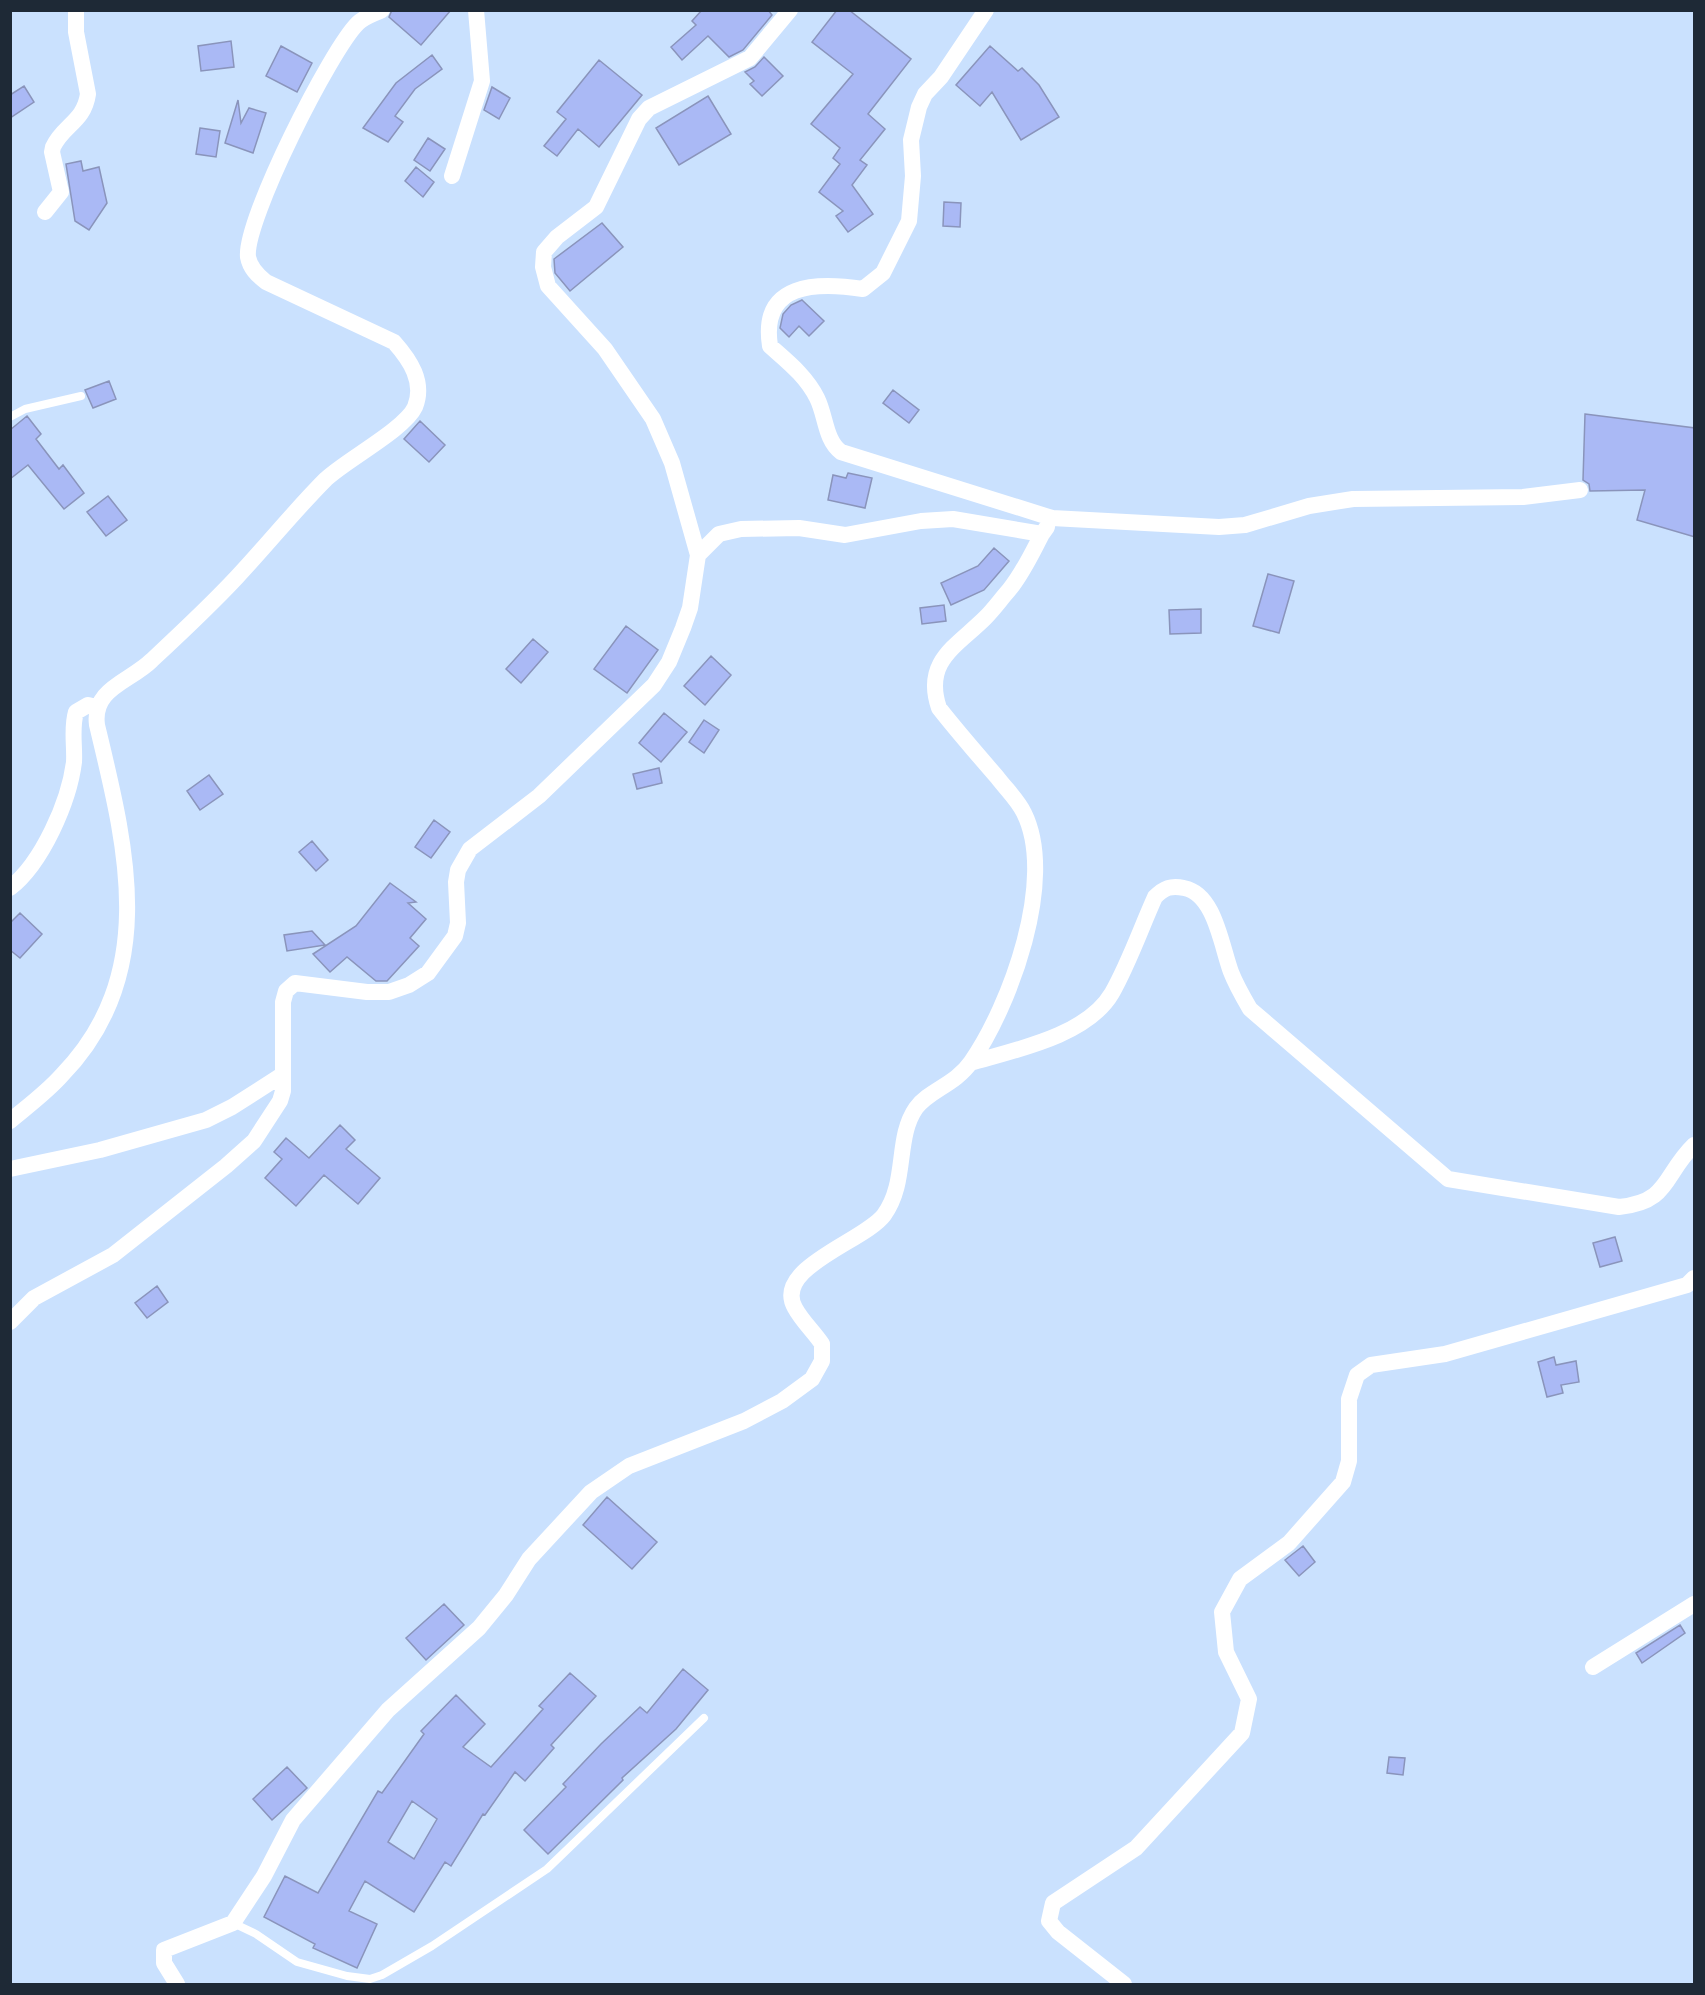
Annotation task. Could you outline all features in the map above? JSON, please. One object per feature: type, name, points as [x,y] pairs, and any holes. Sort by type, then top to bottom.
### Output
[{"type":"street","points":[[45,212],[61,192],[53,147],[77,121],[87,104],[88,94],[76,32],[76,10]]},
{"type":"street","points":[[10,1120],[63,1075],[88,1043],[107,1011],[120,977],[127,942],[129,896],[124,852],[97,725],[96,707],[108,692],[141,671],[236,578],[327,478],[390,431],[414,408],[419,388],[417,378],[405,355],[394,342],[266,282],[252,268],[248,256],[249,243],[267,185],[331,64],[358,22],[382,10]]},
{"type":"street","points":[[452,176],[482,81],[476,10]]},
{"type":"street","points":[[10,1322],[34,1298],[113,1255],[218,1173],[254,1141],[280,1101],[283,1002],[286,991],[295,983],[367,992],[389,992],[409,985],[428,973],[455,936],[458,923],[456,882],[464,859],[480,840],[538,796],[654,685],[669,662],[690,608],[698,555],[672,463],[653,419],[605,349],[548,286],[543,267],[544,252],[557,237],[597,207],[639,119],[649,108],[750,58],[790,10]]},
{"type":"street","points":[[986,10],[952,62],[925,94],[911,140],[913,176],[909,221],[883,273],[863,289],[840,286],[812,287],[790,293],[778,301],[770,321],[768,334],[770,346],[805,377],[826,419],[833,446],[841,452],[1052,518],[1219,527],[1245,525],[1309,506],[1353,499],[1523,497],[1580,490]]},
{"type":"street","points":[[177,1984],[164,1963],[164,1950],[233,1923],[264,1876],[293,1820],[388,1710],[479,1628],[506,1595],[529,1559],[591,1492],[629,1466],[744,1421],[782,1401],[812,1379],[822,1361],[822,1344],[794,1307],[792,1286],[805,1269],[870,1229],[884,1215],[897,1191],[909,1121],[915,1109],[923,1100],[956,1079],[970,1063],[1004,999],[1024,946],[1033,903],[1036,855],[1024,813],[939,708],[933,691],[935,675],[942,660],[953,645],[985,618],[1010,589],[1052,518]]},
{"type":"street","points":[[698,555],[719,534],[741,528],[799,528],[846,535],[886,526],[953,519],[1042,534]]},
{"type":"street","points":[[10,888],[40,854],[54,827],[74,763],[76,712],[88,705],[96,707]]},
{"type":"street","points":[[970,1063],[1021,1048],[1080,1026],[1112,994],[1155,897],[1165,888],[1176,886],[1195,890],[1207,904],[1232,974],[1250,1009],[1449,1179],[1619,1207],[1641,1205],[1660,1192],[1681,1158],[1695,1145]]},
{"type":"street","points":[[10,1169],[100,1150],[206,1120],[232,1107],[282,1075]]},
{"type":"street","points":[[1124,1984],[1058,1932],[1049,1920],[1053,1903],[1136,1848],[1242,1732],[1249,1699],[1226,1652],[1222,1612],[1240,1579],[1288,1543],[1343,1482],[1349,1461],[1349,1399],[1357,1376],[1371,1365],[1445,1354],[1687,1286],[1695,1278]]},
{"type":"street","points":[[1593,1667],[1695,1604]]},
{"type":"lane","points":[[10,417],[25,410],[81,396]]},
{"type":"lane","points":[[233,1923],[256,1934],[297,1962],[347,1976],[370,1979],[382,1975],[439,1942],[547,1869],[704,1718]]},
{"type":"building","points":[[392,10],[451,10],[421,45],[389,17]]},
{"type":"building","points":[[702,10],[768,10],[772,15],[743,50],[729,57],[708,36],[682,60],[671,47],[696,25],[692,21]]},
{"type":"building","points":[[837,10],[849,10],[911,59],[868,114],[885,129],[860,160],[867,165],[852,185],[873,214],[848,232],[836,216],[843,211],[819,192],[840,164],[833,158],[840,148],[811,124],[853,74],[812,42]]},
{"type":"building","points":[[231,41],[234,67],[201,71],[198,46]]},
{"type":"building","points":[[281,46],[312,63],[297,92],[266,76]]},
{"type":"building","points":[[990,46],[1018,71],[1022,68],[1039,85],[1059,117],[1021,140],[992,92],[980,106],[956,85]]},
{"type":"building","points":[[432,55],[442,69],[415,89],[395,116],[403,122],[388,142],[363,128],[396,83]]},
{"type":"building","points":[[764,57],[783,76],[762,96],[750,84],[754,81],[745,72],[755,67]]},
{"type":"building","points":[[599,60],[642,95],[599,147],[578,129],[557,156],[544,146],[566,119],[557,112]]},
{"type":"building","points":[[24,86],[34,102],[10,118],[10,95]]},
{"type":"building","points":[[492,87],[510,98],[499,119],[484,110]]},
{"type":"building","points":[[708,96],[731,134],[679,165],[656,128]]},
{"type":"building","points":[[238,100],[241,123],[249,108],[266,113],[253,153],[225,143]]},
{"type":"building","points":[[200,128],[220,131],[216,157],[196,154]]},
{"type":"building","points":[[428,138],[445,149],[430,171],[414,160]]},
{"type":"building","points":[[81,161],[83,171],[99,167],[107,203],[89,230],[75,221],[66,164]]},
{"type":"building","points":[[416,167],[434,182],[423,197],[405,181]]},
{"type":"building","points":[[944,202],[961,203],[960,227],[943,226]]},
{"type":"building","points":[[602,223],[623,247],[570,291],[555,273],[554,259]]},
{"type":"building","points":[[802,300],[824,321],[809,336],[799,326],[789,337],[780,328],[783,314],[791,305]]},
{"type":"building","points":[[109,381],[116,399],[93,408],[85,390]]},
{"type":"building","points":[[893,390],[919,410],[909,423],[883,403]]},
{"type":"building","points":[[1585,414],[1695,428],[1695,537],[1637,520],[1645,490],[1590,491],[1589,484],[1583,480]]},
{"type":"building","points":[[27,416],[41,434],[36,439],[59,469],[63,465],[84,493],[64,509],[28,465],[10,479],[10,430]]},
{"type":"building","points":[[420,421],[445,445],[429,462],[404,439]]},
{"type":"building","points":[[848,473],[872,478],[865,508],[828,500],[833,475],[846,478]]},
{"type":"building","points":[[108,496],[127,520],[106,536],[87,512]]},
{"type":"building","points":[[994,548],[1009,561],[984,590],[951,605],[941,583],[978,566]]},
{"type":"building","points":[[1268,574],[1294,581],[1279,633],[1253,626]]},
{"type":"building","points":[[944,605],[946,621],[922,624],[920,608]]},
{"type":"building","points":[[1201,609],[1201,633],[1170,634],[1169,610]]},
{"type":"building","points":[[626,626],[658,650],[627,693],[594,669]]},
{"type":"building","points":[[533,639],[548,652],[521,683],[506,669]]},
{"type":"building","points":[[711,656],[731,675],[705,705],[684,686]]},
{"type":"building","points":[[664,713],[687,732],[661,762],[639,743]]},
{"type":"building","points":[[704,720],[719,730],[704,753],[689,742]]},
{"type":"building","points":[[659,768],[662,783],[637,789],[633,774]]},
{"type":"building","points":[[209,775],[223,794],[200,810],[187,791]]},
{"type":"building","points":[[434,820],[450,832],[431,858],[415,847]]},
{"type":"building","points":[[312,841],[328,860],[316,871],[299,852]]},
{"type":"building","points":[[390,883],[416,902],[408,903],[426,919],[410,938],[419,946],[387,981],[376,981],[347,957],[330,972],[313,954],[356,926]]},
{"type":"building","points":[[20,913],[42,934],[20,958],[10,950],[10,923]]},
{"type":"building","points":[[312,931],[325,945],[287,951],[284,935]]},
{"type":"building","points":[[340,1125],[355,1140],[346,1149],[380,1178],[358,1204],[324,1175],[296,1206],[265,1178],[282,1159],[274,1152],[286,1138],[309,1158]]},
{"type":"building","points":[[1615,1237],[1622,1261],[1600,1267],[1593,1243]]},
{"type":"building","points":[[157,1286],[168,1302],[147,1318],[135,1303]]},
{"type":"building","points":[[1554,1357],[1556,1365],[1576,1361],[1579,1382],[1561,1385],[1563,1393],[1547,1397],[1538,1362]]},
{"type":"building","points":[[607,1497],[657,1542],[632,1569],[583,1525]]},
{"type":"building","points":[[1303,1546],[1315,1562],[1299,1576],[1285,1560]]},
{"type":"building","points":[[444,1604],[464,1625],[426,1660],[406,1638]]},
{"type":"building","points":[[1680,1625],[1685,1633],[1642,1663],[1636,1653]]},
{"type":"building","points":[[683,1669],[708,1690],[676,1729],[622,1778],[623,1780],[548,1854],[524,1830],[566,1787],[563,1784],[601,1744],[640,1707],[647,1713]]},
{"type":"building","points":[[570,1673],[596,1696],[551,1745],[554,1748],[525,1781],[515,1772],[485,1815],[483,1814],[451,1866],[445,1862],[414,1912],[365,1881],[349,1911],[377,1924],[357,1968],[313,1948],[315,1944],[264,1917],[285,1876],[318,1893],[378,1791],[382,1793],[424,1734],[421,1731],[456,1695],[485,1724],[463,1747],[491,1767],[543,1709],[539,1706]],"holes":[[[412,1801],[437,1819],[414,1859],[388,1842]]]},
{"type":"building","points":[[1389,1757],[1405,1758],[1403,1775],[1387,1773]]},
{"type":"building","points":[[287,1767],[307,1788],[272,1820],[253,1799]]}]
